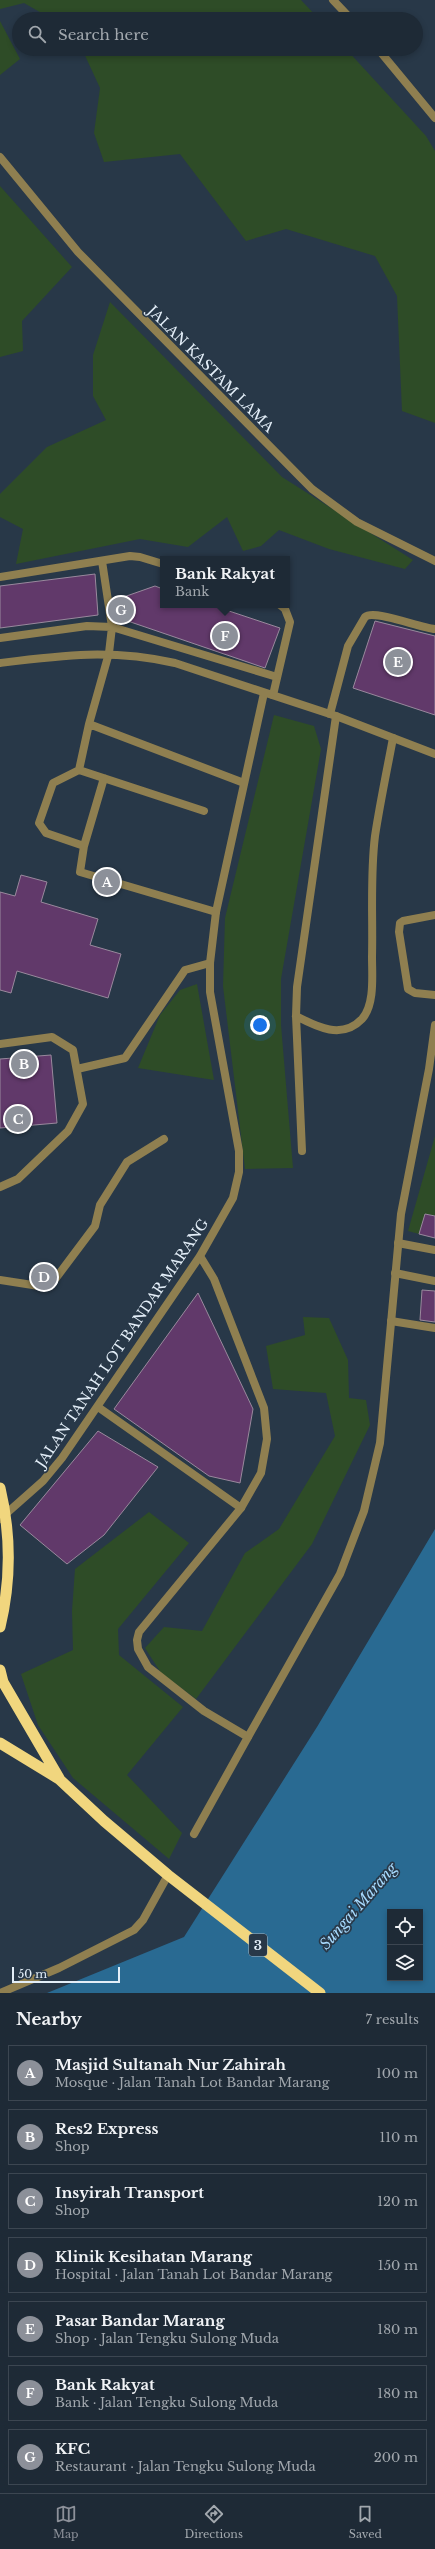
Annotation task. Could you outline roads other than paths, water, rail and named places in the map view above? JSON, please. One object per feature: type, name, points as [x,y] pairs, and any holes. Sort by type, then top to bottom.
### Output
[{"type":"highway","points":[[0,1488],[9,1564],[5,1606],[0,1627]]},
{"type":"highway","name":"3","points":[[0,1670],[3,1682],[59,1779]]},
{"type":"highway","name":"3","points":[[0,1743],[59,1779],[168,1875],[320,1993]]},
{"type":"street","points":[[333,0],[344,12]]},
{"type":"street","points":[[384,56],[435,118]]},
{"type":"street","name":"JALAN KASTAM LAMA","points":[[0,157],[78,252],[312,489],[334,507],[367,528],[435,561]]},
{"type":"street","points":[[0,577],[130,556],[140,557],[160,563]]},
{"type":"street","points":[[79,770],[89,724],[108,653],[112,627],[102,561]]},
{"type":"street","name":"JALAN TANAH LOT BANDAR MARANG","points":[[3,1517],[49,1475],[98,1407],[200,1256],[233,1198],[239,1172],[239,1151],[210,992],[210,963],[216,912],[244,783],[268,694],[277,677],[290,622],[284,608]]},
{"type":"street","points":[[302,1151],[296,1016],[297,987],[333,715],[348,646],[365,616],[374,614],[422,628],[435,629]]},
{"type":"street","points":[[0,638],[87,626],[112,627],[277,677]]},
{"type":"street","points":[[0,663],[108,653],[148,657],[175,662],[333,715],[435,754]]},
{"type":"street","points":[[89,724],[244,783]]},
{"type":"street","points":[[296,1016],[324,1030],[345,1030],[362,1018],[367,1010],[372,965],[372,885],[375,837],[393,738]]},
{"type":"street","points":[[84,846],[46,833],[39,823],[53,783],[79,770],[204,811]]},
{"type":"street","points":[[104,778],[84,846],[80,872],[216,912]]},
{"type":"street","points":[[435,915],[403,921],[400,924],[400,932],[408,989],[415,993],[435,995]]},
{"type":"street","points":[[77,1069],[125,1058],[185,970],[210,963]]},
{"type":"street","points":[[194,1834],[340,1574],[352,1547],[366,1504],[380,1443],[401,1214],[433,1049],[435,1025]]},
{"type":"street","points":[[0,1044],[52,1037],[73,1050],[83,1104],[68,1131],[18,1179],[0,1187]]},
{"type":"street","points":[[0,1280],[39,1286],[56,1278],[94,1226],[100,1205],[127,1162],[164,1139]]},
{"type":"street","points":[[398,1243],[435,1250]]},
{"type":"street","points":[[200,1256],[214,1279],[264,1408],[267,1439],[261,1472],[241,1508],[140,1632],[137,1640],[141,1657],[148,1667],[204,1711],[248,1737]]},
{"type":"street","points":[[395,1273],[435,1281]]},
{"type":"street","points":[[391,1321],[435,1328]]},
{"type":"street","points":[[98,1407],[241,1508]]},
{"type":"street","points":[[0,1993],[59,1968],[134,1930],[143,1920],[168,1875]]},
{"type":"water","name":"Sungai Marang","points":[[435,1529],[435,1993],[47,1993],[184,1937],[317,1727]]},
{"type":"place","name":"KFC","points":[[121,610]]},
{"type":"place","name":"Bank Rakyat","points":[[225,636]]},
{"type":"place","name":"Pasar Bandar Marang","points":[[398,662]]},
{"type":"place","name":"Masjid Sultanah Nur Zahirah","points":[[107,882]]},
{"type":"place","name":"Res2 Express","points":[[24,1064]]},
{"type":"place","name":"Insyirah Transport","points":[[18,1119]]},
{"type":"place","name":"Klinik Kesihatan Marang","points":[[44,1277]]}]
